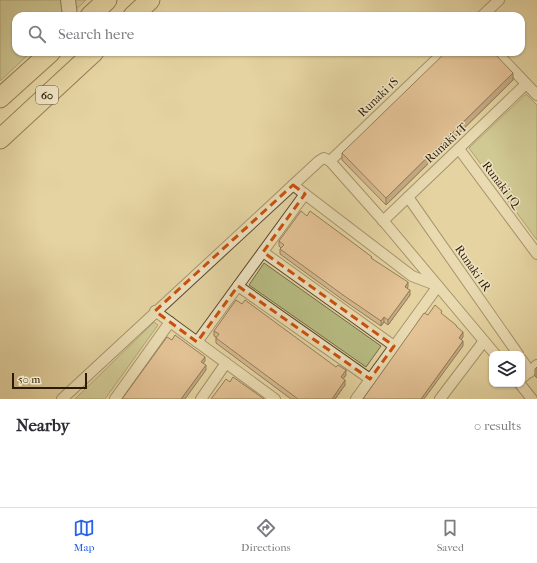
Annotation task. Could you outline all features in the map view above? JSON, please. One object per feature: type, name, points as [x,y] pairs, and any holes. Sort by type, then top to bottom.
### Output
[{"type":"highway","points":[[94,12],[107,0]]},
{"type":"highway","points":[[137,12],[150,0]]},
{"type":"highway","name":"60","points":[[0,98],[47,56]]},
{"type":"highway","name":"60","points":[[0,139],[90,56]]},
{"type":"main road","points":[[68,0],[70,12]]},
{"type":"street","points":[[486,12],[499,0]]},
{"type":"street","name":"Runaki 1S","points":[[330,161],[440,56]]},
{"type":"street","points":[[500,56],[537,95]]},
{"type":"street","name":"Runaki 1T","points":[[383,220],[526,84]]},
{"type":"street","name":"Runaki 1Q","points":[[459,149],[537,254]]},
{"type":"street","points":[[62,399],[155,311],[293,185],[318,160],[324,158],[330,161],[383,220],[492,351]]},
{"type":"street","points":[[293,185],[412,276],[438,286]]},
{"type":"street","points":[[197,342],[305,194]]},
{"type":"street","name":"Runaki 1R","points":[[408,197],[516,351]]},
{"type":"street","points":[[262,252],[394,346]]},
{"type":"street","points":[[238,286],[370,379]]},
{"type":"street","points":[[356,399],[438,286]]},
{"type":"street","points":[[155,311],[275,399]]},
{"type":"street","points":[[115,399],[170,322]]},
{"type":"street","points":[[440,399],[484,341]]},
{"type":"street","points":[[201,399],[226,363]]},
{"type":"street","points":[[522,387],[532,399]]},
{"type":"highlighted area","points":[[293,185],[305,194],[263,252],[394,346],[370,379],[238,286],[197,342],[155,311]]},
{"type":"green space","points":[[0,0],[86,0],[73,12],[12,12],[12,56],[27,56],[0,81]]},
{"type":"green space","points":[[526,94],[537,105],[537,240],[469,148]]},
{"type":"green space","points":[[264,263],[381,346],[366,367],[249,285]]},
{"type":"green space","points":[[154,322],[158,325],[105,399],[75,399]]},
{"type":"building","points":[[442,56],[497,56],[513,73],[386,198],[342,153]]},
{"type":"building","points":[[301,211],[307,216],[310,211],[372,257],[371,258],[408,282],[405,287],[410,290],[388,320],[384,317],[381,321],[280,249],[284,245],[279,241]]},
{"type":"building","points":[[236,300],[242,304],[245,300],[336,367],[338,365],[346,370],[341,377],[345,380],[332,399],[298,399],[216,338],[219,334],[214,331]]},
{"type":"building","points":[[435,305],[442,311],[441,313],[463,332],[459,338],[463,341],[421,399],[363,399],[424,313],[428,315]]},
{"type":"building","points":[[175,335],[205,357],[201,362],[206,365],[181,399],[122,399],[167,337],[172,340]]},
{"type":"building","points":[[233,377],[264,399],[211,399],[226,379],[230,382]]}]
